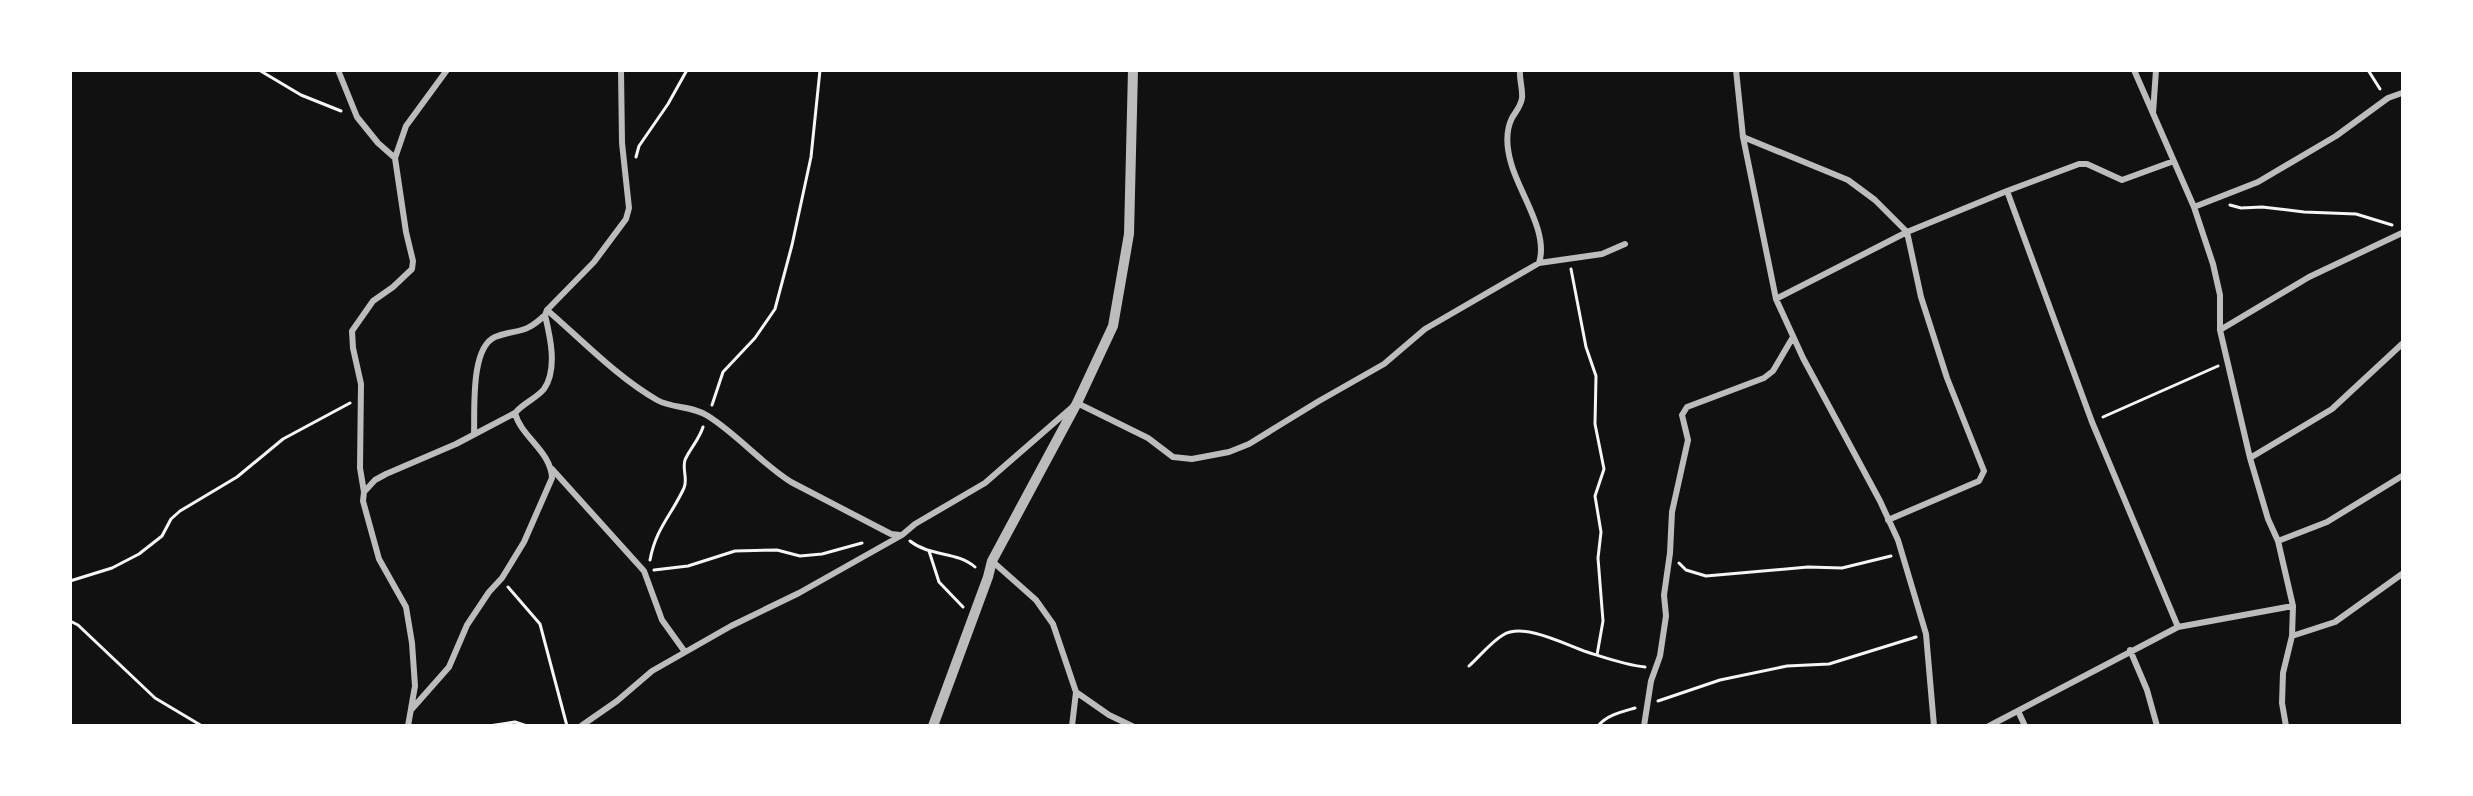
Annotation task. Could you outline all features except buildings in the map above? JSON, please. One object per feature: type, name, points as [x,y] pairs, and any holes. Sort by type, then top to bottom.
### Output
[{"type":"street","points":[[338,70],[357,117],[378,143],[394,158]]},
{"type":"street","points":[[408,726],[415,686],[412,643],[406,607],[379,559],[363,501],[364,492],[360,468],[361,395],[352,331],[373,301],[407,276],[412,269],[413,261],[394,158],[406,126],[447,70]]},
{"type":"street","points":[[474,434],[476,376],[482,351],[492,338],[527,329],[546,312],[594,262],[624,223],[629,208],[622,143],[621,70]]},
{"type":"street","points":[[933,726],[988,578],[992,561],[1077,403],[1113,326],[1129,234],[1133,70]]},
{"type":"street","points":[[1520,70],[1522,97],[1520,107],[1511,119],[1507,138],[1510,162],[1528,203],[1541,243],[1542,253],[1539,263]]},
{"type":"street","points":[[1737,70],[1743,137],[1776,299],[1793,337],[1888,520],[1902,553],[1926,634],[1934,726]]},
{"type":"street","points":[[2134,70],[2194,207],[2213,264],[2220,295],[2220,330],[2250,458],[2268,519],[2278,541],[2293,606],[2292,636],[2283,673],[2282,703],[2286,726]]},
{"type":"street","points":[[2153,113],[2156,70]]},
{"type":"street","points":[[2194,207],[2258,182],[2336,136],[2388,98],[2403,93]]},
{"type":"street","points":[[1743,137],[1848,180],[1875,200],[1907,232],[1921,297],[1944,368],[1984,471],[1979,481],[1888,520]]},
{"type":"street","points":[[1776,299],[1907,232],[2007,190],[2079,164],[2087,164],[2122,180],[2174,161]]},
{"type":"street","points":[[2007,190],[2092,422],[2178,627]]},
{"type":"street","points":[[2220,330],[2308,277],[2403,233]]},
{"type":"street","points":[[1077,403],[1148,438],[1173,458],[1192,459],[1229,452],[1250,444],[1319,400],[1384,364],[1425,329],[1446,315],[1539,263],[1602,254],[1624,244]]},
{"type":"street","points":[[546,312],[643,391],[670,405],[690,407],[707,415],[730,431],[776,472],[807,492],[891,534],[902,535]]},
{"type":"street","points":[[364,492],[375,480],[386,474],[515,413],[544,388],[553,351],[546,312]]},
{"type":"street","points":[[1644,726],[1666,616],[1665,595],[1672,512],[1688,440],[1682,415],[1687,407],[1764,378],[1773,371],[1793,337]]},
{"type":"street","points":[[2250,458],[2332,409],[2403,344]]},
{"type":"street","points":[[581,726],[617,701],[652,671],[902,535],[915,524],[985,483],[1077,403]]},
{"type":"street","points":[[515,413],[552,468],[644,571],[662,620],[685,652]]},
{"type":"street","points":[[411,710],[449,667],[467,625],[489,592],[502,578],[524,542],[545,498],[552,478],[552,468]]},
{"type":"street","points":[[2278,541],[2327,522],[2403,476]]},
{"type":"street","points":[[992,561],[1036,600],[1053,624],[1076,692],[1072,726]]},
{"type":"street","points":[[2292,636],[2335,622],[2403,574]]},
{"type":"street","points":[[1989,726],[2061,690],[2130,650],[2178,627],[2293,606]]},
{"type":"street","points":[[2130,650],[2147,690],[2157,726]]},
{"type":"street","points":[[1076,692],[1109,715],[1132,726]]},
{"type":"street","points":[[2018,711],[2025,726]]},
{"type":"path","points":[[259,70],[302,95],[357,117]]},
{"type":"path","points":[[627,188],[639,146],[668,104],[687,70]]},
{"type":"path","points":[[819,70],[811,158],[775,309],[755,338],[723,372],[700,435],[685,460],[686,484],[653,540],[648,570],[688,566],[735,551],[777,550],[800,556],[822,554],[891,534]]},
{"type":"path","points":[[2368,70],[2373,81],[2388,98]]},
{"type":"path","points":[[2215,199],[2241,208],[2262,207],[2304,212],[2356,214],[2394,226]]},
{"type":"path","points":[[1567,259],[1574,280],[1586,348],[1596,376],[1595,424],[1604,469],[1595,495],[1601,532],[1598,558],[1603,621],[1597,655]]},
{"type":"path","points":[[2092,422],[2228,362]]},
{"type":"path","points":[[70,581],[112,568],[139,554],[162,536],[171,519],[180,511],[237,477],[283,439],[361,395]]},
{"type":"path","points":[[902,535],[913,544],[929,551],[968,561],[988,578]]},
{"type":"path","points":[[929,551],[939,582],[974,617]]},
{"type":"path","points":[[1670,553],[1686,570],[1706,576],[1808,567],[1842,568],[1902,553]]},
{"type":"path","points":[[502,578],[540,624],[567,726]]},
{"type":"path","points":[[70,621],[78,625],[155,698],[202,726]]},
{"type":"path","points":[[1469,666],[1503,635],[1516,631],[1548,637],[1631,665],[1656,668]]},
{"type":"path","points":[[1598,726],[1603,719],[1614,714],[1687,693],[1720,680],[1787,666],[1829,664],[1926,634]]},
{"type":"path","points":[[489,726],[515,722],[526,726]]}]
